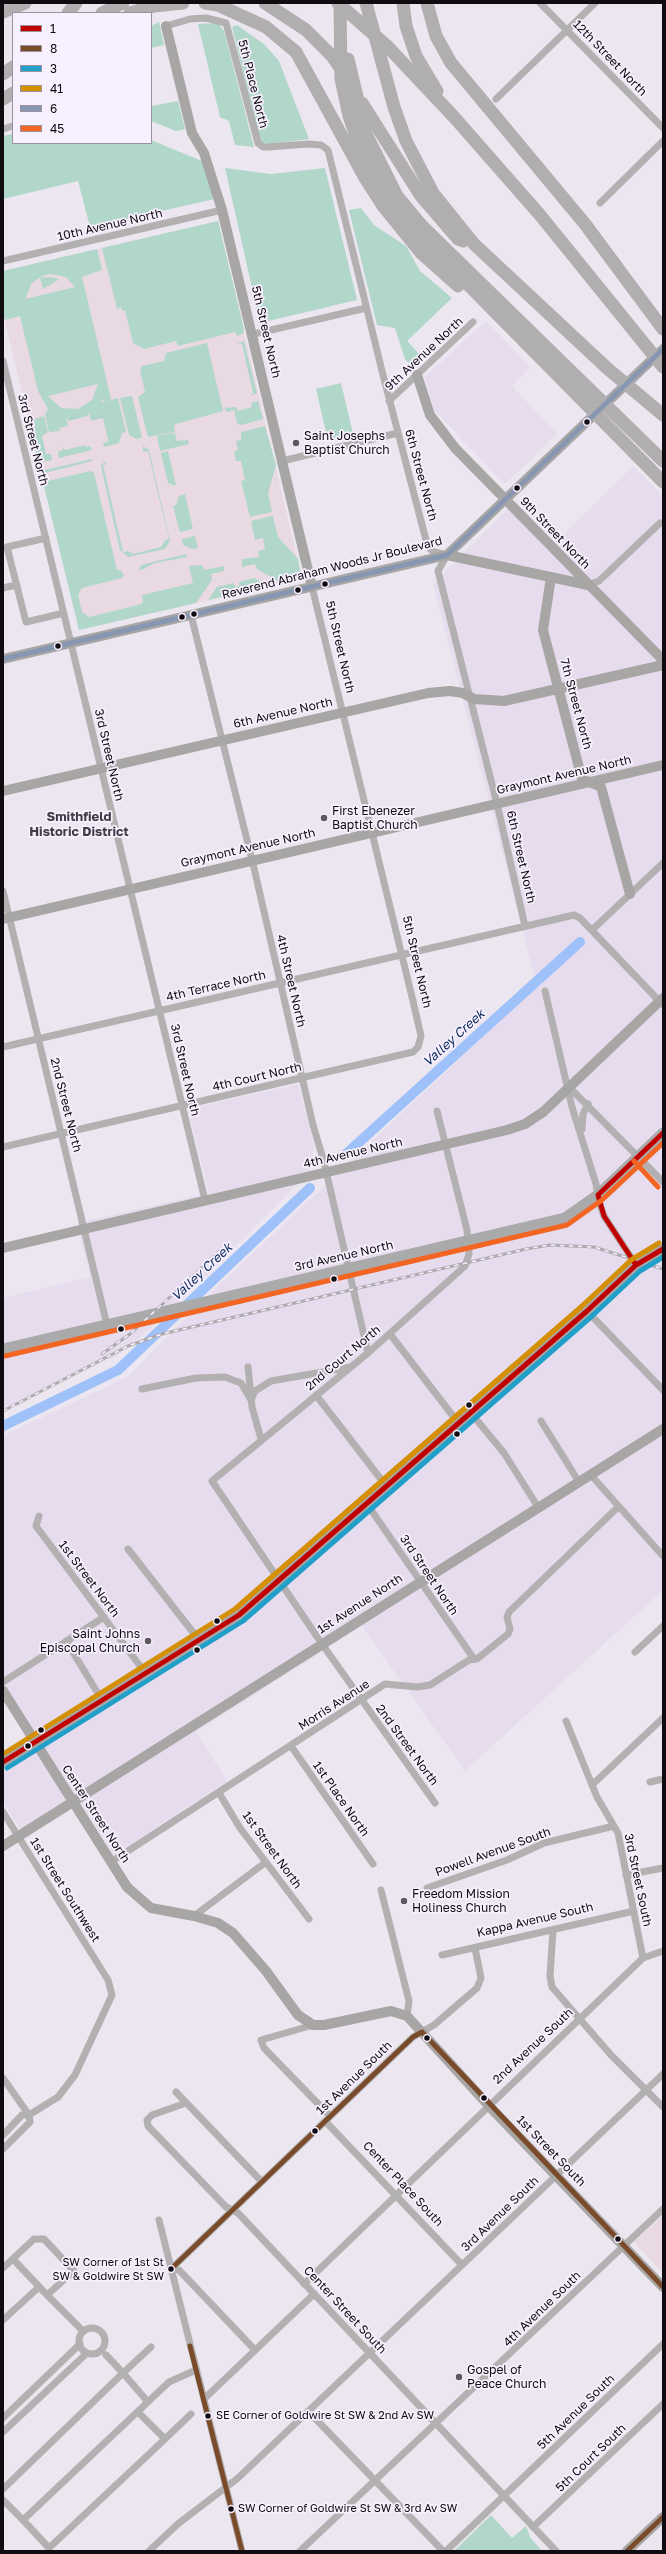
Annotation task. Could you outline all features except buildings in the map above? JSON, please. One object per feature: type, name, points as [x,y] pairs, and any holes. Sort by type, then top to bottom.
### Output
[{"type":"highway","points":[[3,12],[25,3]]},
{"type":"highway","points":[[69,12],[76,3]]},
{"type":"highway","points":[[104,12],[123,3]]},
{"type":"highway","points":[[133,12],[154,6],[183,3]]},
{"type":"highway","points":[[205,3],[218,5],[266,27],[296,52],[365,178],[383,206],[421,253],[524,344]]},
{"type":"highway","points":[[265,3],[306,30],[332,56],[421,196],[458,239],[474,244]]},
{"type":"highway","points":[[339,3],[369,29],[454,118],[540,215],[663,367]]},
{"type":"highway","points":[[339,3],[342,79],[349,116],[372,170],[413,229],[524,344],[663,482]]},
{"type":"highway","points":[[349,3],[369,29]]},
{"type":"highway","points":[[349,3],[347,58],[355,96],[368,139],[397,196],[427,230],[663,461]]},
{"type":"highway","points":[[403,3],[406,26],[416,56],[454,118]]},
{"type":"highway","points":[[427,3],[436,36],[451,63],[585,224],[638,298],[663,329]]},
{"type":"highway","points":[[372,4],[383,68],[394,107],[416,162],[433,193],[474,244],[608,369],[647,400],[663,415]]},
{"type":"highway","points":[[3,74],[12,68]]},
{"type":"highway","points":[[3,84],[12,79]]},
{"type":"highway","points":[[3,99],[12,94]]},
{"type":"main road","name":"3rd Avenue North","points":[[3,1349],[565,1218],[598,1195],[663,1133]]},
{"type":"street","name":"12th Street North","points":[[540,3],[663,128]]},
{"type":"street","points":[[496,99],[595,3]]},
{"type":"street","name":"5th Place North","points":[[166,26],[190,19],[206,18],[226,23],[256,139],[263,147]]},
{"type":"street","name":"5th Street North","points":[[166,26],[192,133],[204,153],[222,210],[254,334],[282,461],[342,713],[402,954],[421,1036],[419,1045]]},
{"type":"street","points":[[600,203],[663,141]]},
{"type":"street","name":"6th Street North","points":[[263,147],[308,144],[321,145],[328,150],[389,401],[429,548],[447,555],[438,571],[497,804],[525,926]]},
{"type":"street","name":"10th Avenue North","points":[[3,261],[222,210]]},
{"type":"street","points":[[254,334],[366,308]]},
{"type":"street","name":"9th Avenue North","points":[[389,401],[473,322]]},
{"type":"street","name":"Reverend Abraham Woods Jr Boulevard","points":[[3,659],[447,555],[663,349]]},
{"type":"street","name":"3rd Street North","points":[[3,361],[7,393],[46,538],[205,1200]]},
{"type":"street","name":"9th Street North","points":[[417,375],[430,415],[454,448],[663,660]]},
{"type":"street","points":[[282,461],[398,433]]},
{"type":"street","points":[[447,555],[588,585],[599,581],[660,523]]},
{"type":"street","points":[[46,538],[7,547],[26,622],[64,613]]},
{"type":"street","name":"7th Street North","points":[[551,577],[543,625],[582,778],[601,787],[630,894]]},
{"type":"street","points":[[3,588],[17,584]]},
{"type":"street","name":"4th Street North","points":[[191,615],[223,741],[280,983],[327,1173],[368,1353]]},
{"type":"street","name":"6th Avenue North","points":[[3,792],[428,693],[450,691],[469,696],[474,699],[504,701],[663,665]]},
{"type":"street","name":"Graymont Avenue North","points":[[6,918],[663,765]]},
{"type":"street","points":[[662,1001],[592,930],[663,863]]},
{"type":"street","name":"2nd Street North","points":[[3,891],[6,918],[38,1039],[107,1325]]},
{"type":"street","name":"4th Terrace North","points":[[3,1047],[574,915],[580,918],[592,930]]},
{"type":"street","points":[[545,991],[572,1107],[604,1216],[636,1265]]},
{"type":"street","name":"4th Avenue North","points":[[3,1248],[205,1200],[446,1146],[524,1124],[543,1112],[568,1087],[662,1001]]},
{"type":"street","name":"4th Court North","points":[[3,1147],[413,1052],[419,1045]]},
{"type":"street","points":[[568,1087],[588,1104],[663,1182]]},
{"type":"street","points":[[582,1138],[581,1121],[588,1104]]},
{"type":"street","points":[[437,1110],[468,1240]]},
{"type":"street","name":"2nd Court North","points":[[212,1481],[368,1353],[465,1266],[468,1254],[468,1240]]},
{"type":"street","points":[[3,1762],[239,1615],[279,1582],[459,1424],[587,1311],[636,1265],[663,1249]]},
{"type":"street","points":[[587,1311],[663,1390]]},
{"type":"street","points":[[390,1334],[459,1424]]},
{"type":"street","points":[[248,1367],[251,1400],[261,1440]]},
{"type":"street","points":[[251,1400],[255,1391],[271,1381],[351,1367]]},
{"type":"street","points":[[142,1389],[196,1378],[225,1377],[241,1384],[251,1400]]},
{"type":"street","points":[[316,1395],[387,1487]]},
{"type":"street","points":[[471,1413],[504,1453],[538,1507]]},
{"type":"street","points":[[541,1421],[579,1482]]},
{"type":"street","name":"1st Avenue North","points":[[3,1846],[420,1581],[663,1429]]},
{"type":"street","points":[[590,1474],[663,1556]]},
{"type":"street","name":"2nd Street North","points":[[212,1481],[360,1700],[435,1803]]},
{"type":"street","name":"3rd Street North","points":[[367,1504],[474,1659]]},
{"type":"street","name":"Morris Avenue","points":[[110,1862],[219,1793],[385,1684],[417,1687],[430,1685],[474,1659],[508,1634],[510,1630],[507,1618],[509,1612],[618,1507]]},
{"type":"street","name":"1st Street North","points":[[39,1516],[36,1526],[146,1674]]},
{"type":"street","points":[[128,1549],[199,1640]]},
{"type":"street","points":[[3,1682],[104,1617]]},
{"type":"street","points":[[635,1652],[663,1626]]},
{"type":"street","points":[[66,1641],[102,1700]]},
{"type":"street","name":"Center Street North","points":[[3,1691],[127,1887],[151,1908],[194,1916],[218,1923],[233,1933],[298,2014],[313,2025]]},
{"type":"street","points":[[592,1785],[663,1718]]},
{"type":"street","name":"3rd Street South","points":[[566,1721],[592,1785],[618,1833],[643,1958]]},
{"type":"street","name":"1st Place North","points":[[291,1746],[373,1864]]},
{"type":"street","points":[[650,1782],[663,1779]]},
{"type":"street","name":"1st Street North","points":[[219,1793],[240,1828],[309,1919]]},
{"type":"street","name":"1st Street Southwest","points":[[3,1812],[108,1980],[112,1995],[75,2076],[58,2097],[30,2115]]},
{"type":"street","name":"Powell Avenue South","points":[[427,1888],[507,1860],[544,1843],[614,1826]]},
{"type":"street","points":[[194,1916],[266,1862]]},
{"type":"street","points":[[626,1875],[663,1868]]},
{"type":"street","points":[[313,2025],[324,2026],[391,2011],[407,2016],[409,2002],[381,1890]]},
{"type":"street","name":"Kappa Avenue South","points":[[442,1955],[634,1911]]},
{"type":"street","points":[[553,1930],[551,1982],[554,1989],[578,2019],[663,2107]]},
{"type":"street","name":"1st Avenue South","points":[[171,2269],[413,2037],[455,2007],[480,1984],[481,1978],[474,1948]]},
{"type":"street","name":"2nd Avenue South","points":[[304,2284],[396,2197],[489,2106],[493,2100],[643,1958],[663,1951]]},
{"type":"street","name":"1st Street South","points":[[407,2016],[489,2106],[663,2287]]},
{"type":"street","name":"Center Place South","points":[[313,2025],[261,2040],[264,2048],[396,2197],[462,2266]]},
{"type":"street","name":"3rd Avenue South","points":[[149,2551],[179,2523],[226,2488],[308,2412],[663,2074]]},
{"type":"street","points":[[3,2078],[30,2115],[30,2122],[3,2149]]},
{"type":"street","points":[[176,2092],[262,2182]]},
{"type":"street","name":"Center Street South","points":[[186,2103],[152,2115],[147,2122],[210,2191],[232,2210],[238,2213],[556,2551]]},
{"type":"street","points":[[3,2134],[22,2115],[30,2115]]},
{"type":"street","name":"4th Avenue South","points":[[300,2551],[437,2424],[663,2209]]},
{"type":"street","points":[[159,2220],[242,2551]]},
{"type":"street","points":[[3,2268],[34,2239],[44,2239],[74,2271],[47,2295]]},
{"type":"street","points":[[13,2259],[83,2331]]},
{"type":"street","points":[[171,2269],[179,2270],[255,2350]]},
{"type":"street","points":[[3,2320],[39,2287]]},
{"type":"street","points":[[204,2399],[314,2294]]},
{"type":"street","points":[[86,2353],[80,2344],[79,2338],[83,2331],[91,2328],[99,2330],[104,2336],[101,2349]]},
{"type":"street","points":[[3,2418],[80,2344]]},
{"type":"street","name":"5th Avenue South","points":[[446,2551],[663,2344]]},
{"type":"street","points":[[3,2489],[152,2347]]},
{"type":"street","points":[[101,2349],[148,2402]]},
{"type":"street","points":[[3,2432],[86,2353],[101,2349]]},
{"type":"street","points":[[23,2520],[169,2382],[196,2370]]},
{"type":"street","name":"5th Court South","points":[[533,2527],[663,2404]]},
{"type":"street","points":[[138,2412],[165,2439]]},
{"type":"street","points":[[308,2412],[443,2551]]},
{"type":"street","points":[[3,2500],[23,2520],[47,2550],[191,2414]]},
{"type":"street","points":[[628,2551],[663,2517]]},
{"type":"shaded area","points":[[218,221],[302,579],[79,630],[3,313],[3,271]]},
{"type":"shaded area","points":[[486,321],[530,367],[512,386],[557,434],[505,484],[434,410],[425,377]]},
{"type":"shaded area","points":[[633,466],[663,496],[663,1590],[465,1771],[362,1626],[196,1732],[227,1781],[114,1855],[81,1803],[26,1838],[3,1802],[3,1754],[27,1738],[3,1699],[3,1436],[127,1377],[218,1286],[537,986],[433,584],[516,501],[555,543]]},
{"type":"shaded area","points":[[298,1084],[314,1145],[309,1172],[166,1316],[117,1356],[3,1410],[3,1298],[90,1277],[77,1223],[209,1193],[188,1109]]},
{"type":"shaded area","points":[[663,2215],[663,2273],[634,2242]]},
{"type":"green space","points":[[159,22],[164,45],[152,48],[152,26]]},
{"type":"green space","points":[[218,23],[224,31],[254,147],[235,145],[229,121],[220,117],[198,24]]},
{"type":"green space","points":[[237,25],[264,44],[279,61],[309,139],[269,144],[263,143],[259,139],[232,27]]},
{"type":"green space","points":[[178,101],[185,129],[176,131],[152,121],[152,106]]},
{"type":"green space","points":[[12,134],[12,144],[152,144],[152,140],[204,162],[215,199],[90,227],[78,181],[3,199],[3,136]]},
{"type":"green space","points":[[225,168],[271,174],[325,168],[357,300],[260,323]]},
{"type":"green space","points":[[361,208],[374,225],[406,246],[420,271],[452,298],[407,341],[424,359],[414,369],[405,359],[395,328],[377,325],[349,210]]},
{"type":"green space","points":[[218,221],[244,329],[243,334],[237,336],[235,332],[178,346],[176,341],[144,349],[133,343],[125,310],[122,311],[121,307],[118,308],[118,312],[102,248]]},
{"type":"green space","points":[[97,249],[102,270],[82,277],[111,399],[104,401],[103,399],[101,402],[118,398],[126,432],[122,433],[119,443],[104,447],[103,443],[108,442],[108,439],[103,418],[91,421],[89,413],[87,416],[69,421],[66,417],[68,426],[59,428],[60,431],[49,432],[45,415],[48,409],[38,391],[20,316],[5,320],[3,313],[3,271]],"holes":[[[50,274],[66,277],[75,287],[25,299],[32,283],[42,276]],[[98,384],[92,400],[78,409],[61,408],[48,396]]]},
{"type":"green space","points":[[40,277],[57,278],[58,280],[43,289]]},
{"type":"green space","points":[[244,341],[257,393],[250,396],[253,393],[242,344],[237,344]]},
{"type":"green space","points":[[207,343],[223,411],[176,424],[174,426],[175,432],[148,437],[138,397],[145,392],[140,370],[142,366],[164,361],[166,353]]},
{"type":"green space","points":[[341,383],[353,434],[328,440],[316,389]]},
{"type":"green space","points":[[132,396],[142,438],[136,439],[129,435],[120,398]]},
{"type":"green space","points":[[258,401],[263,419],[241,425],[237,423],[234,410],[227,412],[224,408],[236,407],[238,411],[252,407],[251,403]]},
{"type":"green space","points":[[44,416],[48,432],[42,436],[46,454],[51,454],[52,460],[38,463],[28,421]]},
{"type":"green space","points":[[265,426],[276,465],[268,493],[272,512],[250,517],[241,481],[245,480],[241,461],[236,461],[234,451],[238,450],[236,441],[241,440],[241,432]]},
{"type":"green space","points":[[175,433],[177,441],[188,440],[189,444],[160,451],[157,436]]},
{"type":"green space","points":[[85,445],[86,447],[90,446],[92,450],[59,458],[58,452],[63,450],[63,447],[65,450]]},
{"type":"green space","points":[[143,446],[149,450],[170,541],[165,549],[128,557],[120,550],[101,466],[104,462],[107,464],[103,465],[123,552],[128,551],[133,554],[161,547],[165,540],[169,539],[148,451],[143,452]]},
{"type":"green space","points":[[168,451],[176,485],[168,483],[161,453]]},
{"type":"green space","points":[[92,459],[92,461],[41,474],[40,471]]},
{"type":"green space","points":[[91,471],[94,473],[117,570],[120,570],[124,575],[122,578],[82,588],[78,595],[82,612],[89,617],[134,606],[143,603],[142,595],[193,583],[189,566],[202,565],[204,570],[224,566],[224,571],[211,574],[212,580],[196,603],[79,630],[43,482]]},
{"type":"green space","points":[[185,494],[193,529],[180,532],[173,506],[176,505],[179,496]]},
{"type":"green space","points":[[273,516],[278,537],[298,559],[302,579],[282,583],[257,569],[255,564],[242,567],[242,559],[259,557],[258,551],[265,549],[263,538],[255,540],[251,521]]},
{"type":"green space","points":[[195,536],[198,548],[192,549],[183,545],[182,539]]},
{"type":"green space","points":[[186,554],[187,557],[155,563],[139,571],[141,565]]},
{"type":"green space","points":[[254,578],[269,586],[208,600],[217,587],[233,583],[236,587],[239,586],[239,582]]},
{"type":"green space","points":[[491,2515],[512,2538],[526,2526],[530,2537],[542,2551],[454,2551]]},
{"type":"waterway","name":"Valley Creek","points":[[346,1154],[580,942]]},
{"type":"waterway","name":"Valley Creek","points":[[3,1426],[118,1370],[310,1188]]},
{"type":"railway","points":[[3,1411],[128,1346],[162,1334],[526,1249],[550,1245],[594,1247],[663,1269]]},
{"type":"railway","points":[[102,1354],[130,1334],[221,1250]]},
{"type":"transit line","name":"6","points":[[3,659],[447,555],[663,349]]},
{"type":"transit line","name":"1","points":[[636,1265],[604,1216],[598,1195],[663,1133]]},
{"type":"transit line","name":"45","points":[[5,1356],[567,1225],[602,1200],[663,1143]]},
{"type":"transit line","name":"45","points":[[634,1161],[658,1187]]},
{"type":"transit line","name":"41","points":[[3,1754],[235,1609],[582,1306],[631,1260],[659,1243]]},
{"type":"transit line","name":"1","points":[[3,1762],[239,1615],[587,1311],[636,1265],[663,1249]]},
{"type":"transit line","name":"3","points":[[7,1768],[243,1621],[592,1316],[640,1271],[663,1257]]},
{"type":"transit line","name":"8","points":[[171,2269],[413,2037],[422,2032],[663,2287]]},
{"type":"transit line","name":"8","points":[[190,2346],[242,2551]]},
{"type":"transit line","name":"8","points":[[627,2551],[663,2517]]},
{"type":"place","name":"Saint Josephs Baptist Church","points":[[296,443]]},
{"type":"place","name":"First Ebenezer Baptist Church","points":[[324,818]]},
{"type":"place","name":"Saint Johns Episcopal Church","points":[[148,1641]]},
{"type":"place","name":"Freedom Mission Holiness Church","points":[[404,1901]]},
{"type":"place","name":"SW Corner of 1st St SW & Goldwire St SW","points":[[171,2269]]},
{"type":"place","name":"Gospel of Peace Church","points":[[459,2377]]},
{"type":"place","name":"SE Corner of Goldwire St SW & 2nd Av SW","points":[[208,2416]]},
{"type":"place","name":"SW Corner of Goldwire St SW & 3rd Av SW","points":[[231,2509]]},
{"type":"district","name":"Smithfield Historic District","points":[[79,824]]}]
